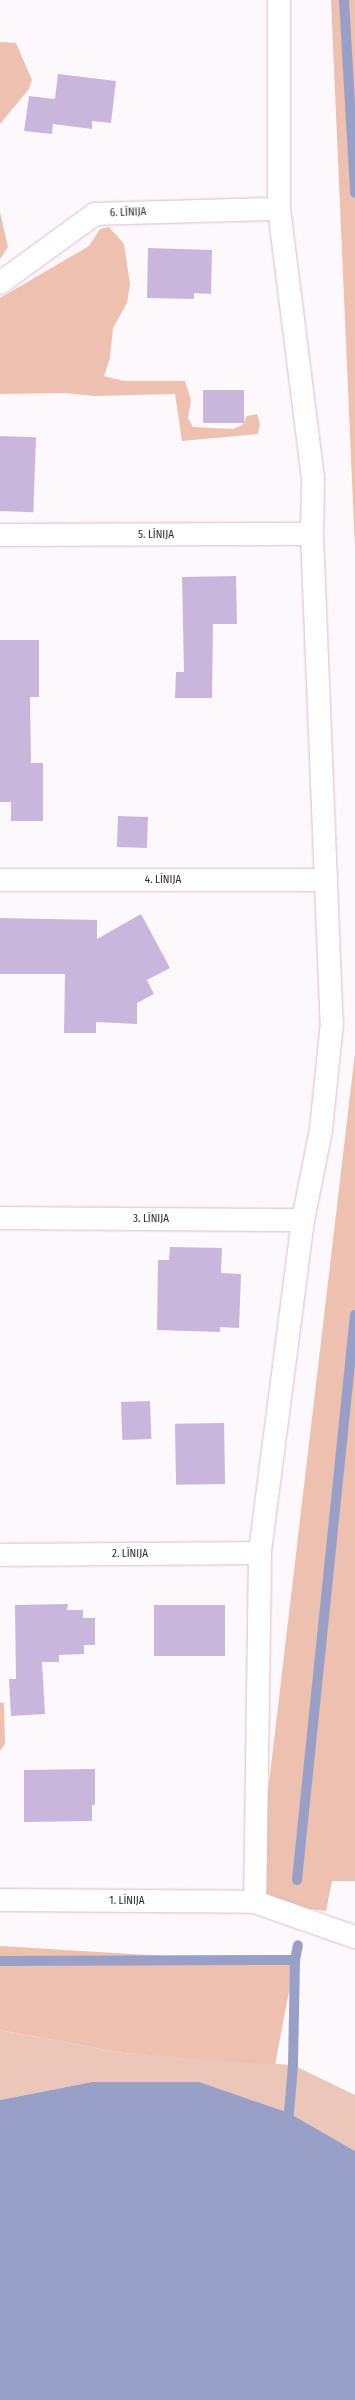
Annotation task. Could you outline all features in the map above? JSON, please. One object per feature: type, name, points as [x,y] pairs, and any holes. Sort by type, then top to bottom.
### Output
[{"type":"street","points":[[279,0],[279,208],[313,479],[312,534],[332,1023],[321,1130],[303,1220],[260,1553],[255,1902],[355,1937]]},
{"type":"street","name":"6. LĪNIJA","points":[[0,283],[95,214],[279,208]]},
{"type":"street","name":"5. LĪNIJA","points":[[0,535],[312,534]]},
{"type":"street","name":"4. LĪNIJA","points":[[0,880],[326,880]]},
{"type":"street","name":"3. LĪNIJA","points":[[0,1218],[303,1220]]},
{"type":"street","name":"2. LĪNIJA","points":[[0,1555],[260,1553]]},
{"type":"street","name":"1. LĪNIJA","points":[[0,1900],[255,1902]]},
{"type":"shaded area","points":[[331,0],[355,0],[355,548]]},
{"type":"shaded area","points":[[0,42],[16,43],[32,80],[29,89],[0,124]]},
{"type":"shaded area","points":[[0,212],[8,247],[0,259]]},
{"type":"shaded area","points":[[109,227],[124,244],[130,284],[127,303],[113,328],[110,358],[104,376],[124,381],[185,381],[191,400],[188,418],[193,427],[233,429],[242,425],[247,416],[257,414],[260,424],[258,434],[182,441],[175,394],[94,396],[65,393],[0,394],[0,298],[89,246],[100,229]]},
{"type":"shaded area","points":[[355,1053],[355,1881],[332,1881],[326,1911],[255,1902]]},
{"type":"shaded area","points":[[0,1702],[4,1703],[5,1744],[0,1751]]},
{"type":"shaded area","points":[[0,1946],[229,1960],[295,1960],[275,2065],[123,2053],[0,2030]]},
{"type":"shaded area","points":[[0,2030],[123,2053],[293,2065],[355,2095],[355,2151],[289,2113],[92,2082],[0,2100]]},
{"type":"water","points":[[92,2082],[199,2082],[289,2113],[355,2151],[355,2400],[0,2400],[0,2100]]},
{"type":"building","points":[[58,74],[116,81],[111,123],[92,121],[92,129],[53,124],[52,134],[24,131],[29,96],[55,99]]},
{"type":"building","points":[[148,248],[212,250],[211,294],[194,293],[194,299],[147,298]]},
{"type":"building","points":[[203,390],[244,390],[244,423],[203,423]]},
{"type":"building","points":[[0,436],[36,437],[33,512],[0,511]]},
{"type":"building","points":[[236,576],[237,624],[213,624],[212,698],[175,698],[176,672],[184,672],[182,577]]},
{"type":"building","points":[[0,640],[39,640],[39,697],[30,697],[31,763],[43,763],[43,821],[11,821],[11,802],[0,802]]},
{"type":"building","points":[[118,816],[148,817],[147,848],[117,847]]},
{"type":"building","points":[[141,914],[170,968],[147,980],[154,994],[137,1003],[137,1024],[96,1022],[96,1033],[64,1033],[65,974],[0,974],[0,918],[97,920],[97,939]]},
{"type":"building","points":[[170,1247],[222,1248],[221,1273],[241,1274],[239,1328],[220,1327],[220,1332],[157,1330],[158,1260],[169,1260]]},
{"type":"building","points":[[150,1401],[151,1439],[122,1440],[121,1402]]},
{"type":"building","points":[[224,1423],[225,1484],[176,1485],[175,1424]]},
{"type":"building","points":[[68,1604],[67,1610],[83,1610],[83,1618],[95,1618],[95,1645],[84,1645],[84,1654],[59,1655],[59,1662],[42,1662],[45,1714],[11,1716],[9,1679],[16,1679],[15,1605]]},
{"type":"building","points":[[154,1605],[225,1605],[225,1656],[154,1656]]},
{"type":"building","points":[[95,1769],[95,1805],[92,1805],[92,1821],[24,1822],[24,1770]]},
{"type":"waterway","points":[[344,0],[355,193]]},
{"type":"waterway","points":[[297,1880],[355,1315]]},
{"type":"waterway","points":[[289,2113],[293,2065],[295,1960],[298,1945]]},
{"type":"waterway","points":[[0,1961],[295,1960]]}]
